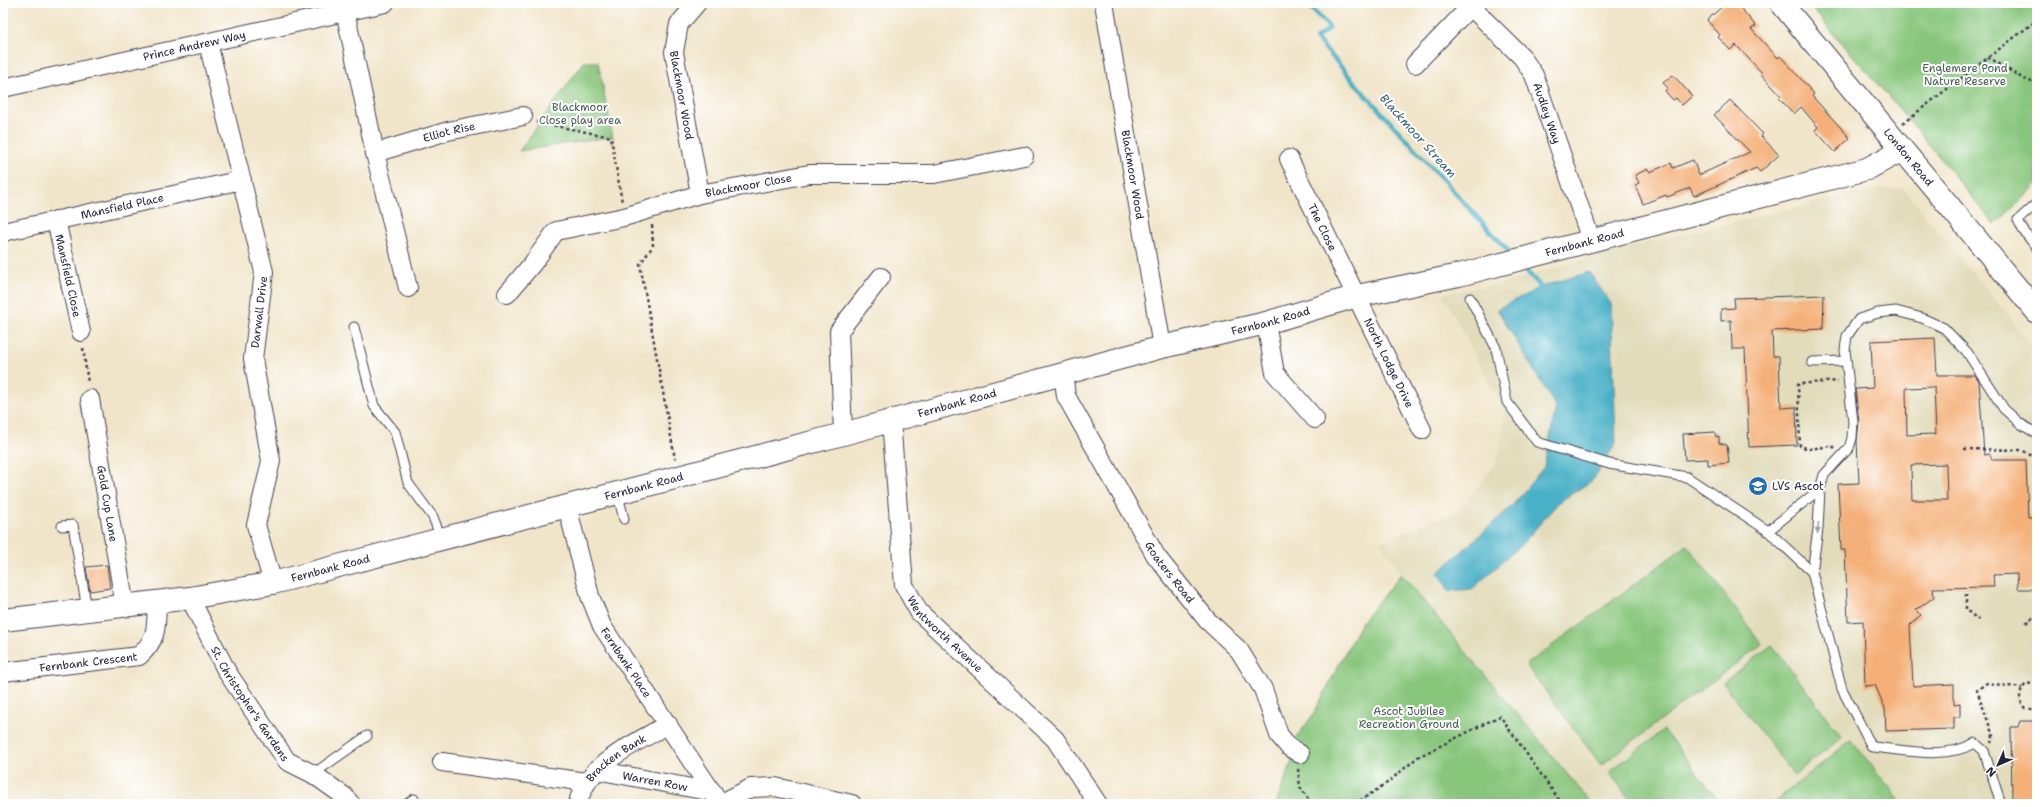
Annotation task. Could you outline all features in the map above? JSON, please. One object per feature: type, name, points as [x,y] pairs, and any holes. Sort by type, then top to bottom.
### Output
[{"type":"street","name":"Prince Andrew Way","points":[[3,88],[385,3]]},
{"type":"street","name":"Blackmoor Wood","points":[[697,3],[679,24],[674,52],[700,194]]},
{"type":"street","name":"Blackmoor Wood","points":[[1104,3],[1162,347]]},
{"type":"street","name":"London Road","points":[[1781,3],[1902,150],[2004,269],[2037,312]]},
{"type":"street","name":"Audley Way","points":[[1415,64],[1469,5],[1522,57],[1534,75],[1591,240]]},
{"type":"street","points":[[345,11],[375,152],[408,288]]},
{"type":"street","name":"Darwall Drive","points":[[208,43],[264,272],[254,359],[271,461],[256,525],[273,583]]},
{"type":"street","name":"Elliot Rise","points":[[375,152],[448,131],[523,116]]},
{"type":"street","name":"Fernbank Road","points":[[3,620],[157,603],[273,583],[843,434],[1162,347],[1266,323],[1357,296],[1459,275],[1867,170],[1902,150]]},
{"type":"street","name":"Blackmoor Close","points":[[508,294],[556,231],[624,217],[700,194],[809,174],[934,174],[1024,156]]},
{"type":"street","name":"The Close","points":[[1288,159],[1357,296]]},
{"type":"street","name":"Mansfield Place","points":[[3,232],[242,180]]},
{"type":"street","name":"Mansfield Close","points":[[56,220],[81,332]]},
{"type":"street","points":[[843,434],[839,332],[882,277]]},
{"type":"street","name":"North Lodge Drive","points":[[1357,296],[1422,430]]},
{"type":"street","points":[[1266,323],[1275,373],[1315,419]]},
{"type":"street","name":"Goaters Road","points":[[1063,373],[1066,396],[1156,556],[1207,620],[1239,650],[1263,689],[1279,736],[1295,750]]},
{"type":"street","name":"Gold Cup Lane","points":[[90,399],[125,607]]},
{"type":"street","name":"Wentworth Avenue","points":[[891,420],[904,585],[918,612],[1055,739],[1098,804]]},
{"type":"street","name":"Fernbank Place","points":[[567,506],[590,596],[602,626],[668,724],[687,757],[718,800]]},
{"type":"street","name":"St. Christopher's Gardens","points":[[190,598],[227,672],[287,761],[313,774],[344,796],[351,804]]},
{"type":"street","name":"Fernbank Crescent","points":[[3,672],[139,656],[150,647],[155,632],[157,603]]},
{"type":"street","name":"Bracken Bank","points":[[578,804],[591,776],[668,724]]},
{"type":"street","name":"Warren Row","points":[[442,762],[591,776],[718,800]]},
{"type":"street","points":[[718,800],[751,788],[775,787],[852,804]]},
{"type":"lane","points":[[2037,203],[2018,220],[2023,230],[2037,248]]},
{"type":"lane","points":[[1470,298],[1496,348],[1507,402],[1537,442],[1609,464],[1687,477],[1768,531],[1812,572]]},
{"type":"lane","points":[[2001,804],[1984,751],[1975,744],[1966,748],[1942,753],[1872,747],[1842,689],[1812,572],[1818,528],[1820,489],[1824,474],[1849,448],[1852,438],[1845,350],[1847,336],[1859,319],[1878,313],[1896,311],[1922,318],[1944,328],[1967,352],[2004,409],[2021,424],[2037,434]]},
{"type":"lane","points":[[354,327],[374,406],[395,432],[408,483],[433,517],[441,538]]},
{"type":"lane","points":[[1812,362],[1846,361]]},
{"type":"lane","points":[[1768,531],[1820,489]]},
{"type":"lane","points":[[617,492],[624,519]]},
{"type":"lane","points":[[62,526],[72,524],[87,611]]},
{"type":"lane","points":[[313,774],[367,736]]},
{"type":"path","points":[[1900,126],[2037,20]]},
{"type":"path","points":[[1988,57],[2022,78],[2037,84]]},
{"type":"path","points":[[523,116],[539,124],[611,136],[624,217]]},
{"type":"path","points":[[651,209],[653,246],[640,264],[678,476]]},
{"type":"path","points":[[81,332],[90,399]]},
{"type":"path","points":[[1844,453],[1832,446],[1809,448],[1800,446],[1798,384],[1848,380]]},
{"type":"path","points":[[1964,449],[2022,450],[2037,459]]},
{"type":"path","points":[[1966,594],[1966,610],[1980,621]]},
{"type":"path","points":[[2026,623],[2037,614]]},
{"type":"path","points":[[2037,683],[2030,682],[2022,688],[2019,697],[2022,705],[2030,710],[2037,710]]},
{"type":"path","points":[[1987,759],[1993,736],[1977,690],[1987,683],[2022,688]]},
{"type":"path","points":[[1355,804],[1387,783],[1418,757],[1500,716],[1562,804]]},
{"type":"path","points":[[1295,750],[1300,787],[1312,804]]},
{"type":"shaded area","name":"LVS Ascot","points":[[1903,188],[2037,351],[2037,804],[1592,804],[1401,574],[1380,542],[1461,509],[1496,463],[1500,449],[1505,414],[1443,294],[1504,283],[1605,253],[1870,190]]},
{"type":"green space","name":"Englemere Pond Nature Reserve","points":[[1807,3],[2037,3],[2037,184],[1995,225],[1908,119]]},
{"type":"green space","name":"Blackmoor Close play area","points":[[584,62],[598,62],[613,138],[611,137],[519,151]]},
{"type":"green space","points":[[1687,545],[1762,644],[1601,765],[1526,665]]},
{"type":"green space","name":"Ascot Jubilee Recreation Ground","points":[[1401,574],[1592,804],[1276,804],[1292,761],[1289,747],[1313,715],[1360,624]]},
{"type":"green space","points":[[1772,645],[1842,737],[1794,775],[1723,683]]},
{"type":"green space","points":[[1664,730],[1721,804],[1633,804],[1609,772]]},
{"type":"green space","points":[[1851,740],[1903,804],[1772,804]]},
{"type":"water","points":[[1589,272],[1611,304],[1616,443],[1593,480],[1559,502],[1520,546],[1472,589],[1449,591],[1438,573],[1513,505],[1544,467],[1556,407],[1497,309],[1541,287]]},
{"type":"building","points":[[1726,3],[1736,3],[1756,26],[1751,29],[1778,58],[1780,56],[1793,70],[1814,94],[1812,96],[1850,138],[1835,152],[1815,130],[1818,127],[1801,107],[1794,114],[1779,98],[1781,96],[1761,74],[1762,73],[1736,45],[1730,50],[1718,37],[1720,35],[1707,20]]},
{"type":"building","points":[[1673,75],[1692,96],[1682,105],[1676,98],[1673,100],[1665,91],[1668,88],[1663,83]]},
{"type":"building","points":[[1730,100],[1763,134],[1761,136],[1779,155],[1760,172],[1756,168],[1694,196],[1690,188],[1643,204],[1635,185],[1639,183],[1635,175],[1648,169],[1650,172],[1671,163],[1673,168],[1693,160],[1699,175],[1750,152],[1714,115]]},
{"type":"building","points":[[1824,295],[1823,329],[1772,331],[1773,356],[1779,356],[1781,408],[1796,407],[1797,445],[1749,447],[1745,349],[1732,349],[1731,320],[1721,321],[1721,309],[1735,308],[1734,298]]},
{"type":"building","points":[[1935,338],[1937,375],[1975,375],[1979,381],[1984,455],[1990,454],[1992,460],[2026,460],[2028,517],[2037,517],[2037,589],[2018,589],[2017,574],[1993,575],[1994,587],[1933,588],[1934,597],[1916,610],[1921,615],[1910,625],[1913,686],[1954,684],[1954,704],[1960,703],[1960,717],[1954,717],[1954,729],[1886,731],[1885,708],[1875,685],[1865,686],[1863,621],[1848,622],[1845,550],[1841,550],[1838,484],[1859,483],[1857,441],[1859,421],[1855,389],[1873,388],[1871,341]],"holes":[[[1934,387],[1936,434],[1907,435],[1906,388]],[[1946,464],[1947,500],[1912,500],[1911,465]]]},
{"type":"building","points":[[1715,432],[1716,437],[1719,436],[1719,443],[1727,445],[1729,463],[1708,465],[1708,459],[1685,460],[1683,434]]},
{"type":"building","points":[[107,565],[110,588],[90,591],[86,567]]},
{"type":"building","points":[[2020,721],[2033,721],[2033,725],[2037,725],[2037,804],[2012,804],[2011,727],[2018,727]]},
{"type":"waterway","name":"Blackmoor Stream","points":[[1306,3],[1330,28],[1316,38],[1362,91],[1512,255]]},
{"type":"waterway","name":"Blackmoor Stream","points":[[1522,266],[1541,287]]},
{"type":"place","name":"LVS Ascot","points":[[1758,486]]}]
